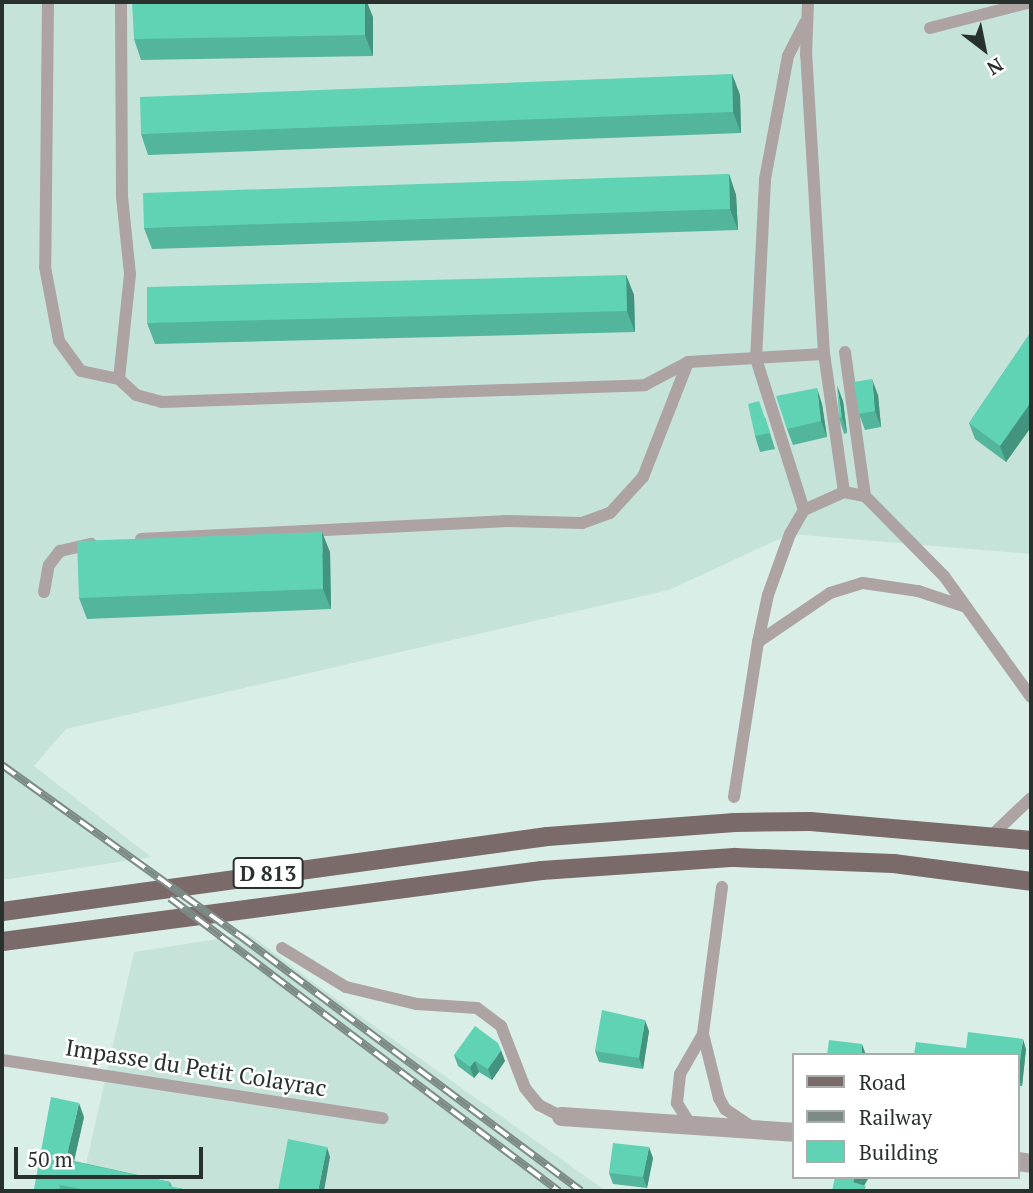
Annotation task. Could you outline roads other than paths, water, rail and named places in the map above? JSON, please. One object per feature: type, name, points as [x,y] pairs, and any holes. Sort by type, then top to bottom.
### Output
[{"type":"main road","name":"D 813","points":[[2,911],[534,838],[734,822],[810,821],[1031,840]]},
{"type":"main road","name":"D 813","points":[[2,942],[541,870],[734,857],[810,858],[1031,881]]},
{"type":"street","points":[[561,1116],[750,1126],[792,1132]]},
{"type":"lane","points":[[48,2],[44,267],[59,341],[81,371],[119,379],[136,395],[162,402],[645,385],[688,362],[824,354]]},
{"type":"lane","points":[[119,379],[130,274],[122,197],[121,2]]},
{"type":"lane","points":[[808,2],[824,354],[844,492]]},
{"type":"lane","points":[[930,29],[1031,2]]},
{"type":"lane","points":[[804,510],[757,359],[765,179],[788,56],[807,18]]},
{"type":"lane","points":[[845,352],[865,496]]},
{"type":"lane","points":[[127,541],[490,521],[582,523],[610,513],[643,477],[688,362]]},
{"type":"lane","points":[[734,797],[768,595],[790,534],[804,510],[844,492],[865,496],[944,576],[1031,697]]},
{"type":"lane","points":[[44,592],[49,565],[60,551],[100,543]]},
{"type":"lane","points":[[758,642],[830,593],[863,583],[918,591],[967,607]]},
{"type":"lane","points":[[991,836],[1031,798]]},
{"type":"lane","points":[[722,887],[703,1034],[719,1098],[725,1109],[750,1126]]},
{"type":"lane","points":[[282,948],[346,987],[417,1004],[477,1009],[501,1026],[525,1088],[539,1105],[561,1116]]},
{"type":"lane","points":[[690,1124],[677,1103],[680,1074],[703,1034]]},
{"type":"lane","name":"Impasse du Petit Colayrac","points":[[2,1060],[383,1118]]},
{"type":"railway","points":[[2,765],[239,935],[581,1191]]},
{"type":"railway","points":[[170,898],[559,1191]]}]
